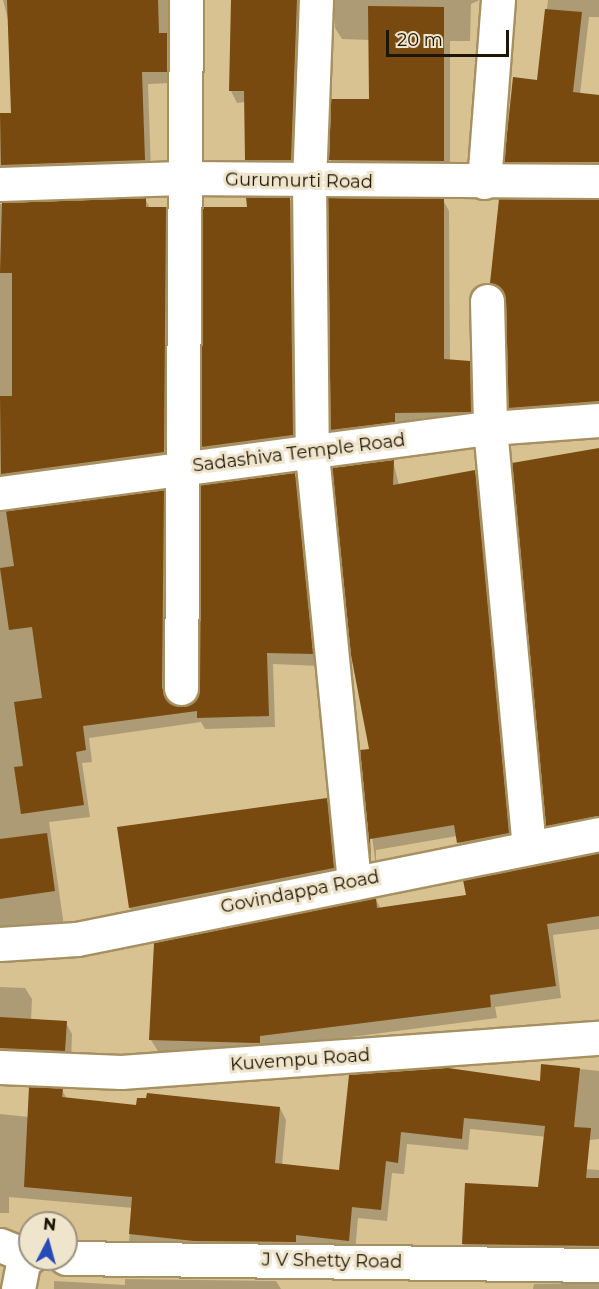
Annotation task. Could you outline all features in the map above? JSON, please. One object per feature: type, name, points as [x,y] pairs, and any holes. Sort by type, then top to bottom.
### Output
[{"type":"street","points":[[181,688],[179,468],[181,178],[186,0]]},
{"type":"street","points":[[315,0],[309,182],[312,454],[354,883]]},
{"type":"street","points":[[483,182],[498,0]]},
{"type":"street","name":"Gurumurti Road","points":[[0,184],[181,178],[309,182],[599,181]]},
{"type":"street","points":[[487,302],[490,428],[529,847]]},
{"type":"street","name":"Sadashiva Temple Road","points":[[0,493],[179,468],[312,454],[490,428],[599,420]]},
{"type":"street","name":"Govindappa Road","points":[[0,944],[77,939],[599,834]]},
{"type":"street","name":"Kuvempu Road","points":[[0,1067],[121,1072],[599,1038]]},
{"type":"street","name":"J V Shetty Road","points":[[78,1259],[487,1276],[599,1265]]},
{"type":"street","points":[[18,1271],[18,1289]]},
{"type":"building","points":[[7,0],[158,0],[159,33],[167,33],[167,72],[142,72],[145,160],[1,165],[0,113],[11,113]]},
{"type":"building","points":[[231,0],[297,0],[291,160],[245,160],[244,91],[229,91]]},
{"type":"building","points":[[368,6],[444,7],[444,161],[329,160],[331,99],[369,99]]},
{"type":"building","points":[[545,9],[582,12],[573,92],[599,95],[599,162],[504,162],[513,77],[537,80]]},
{"type":"building","points":[[246,197],[290,198],[293,435],[201,447],[203,207],[247,207]]},
{"type":"building","points":[[146,198],[146,207],[166,207],[164,452],[1,474],[0,396],[12,396],[12,273],[0,273],[2,203]]},
{"type":"building","points":[[328,198],[444,199],[444,359],[470,361],[471,412],[395,413],[395,422],[330,430]]},
{"type":"building","points":[[499,199],[599,200],[599,401],[508,408],[506,301],[503,291],[490,283]]},
{"type":"building","points":[[599,448],[599,816],[546,826],[512,463]]},
{"type":"building","points":[[394,460],[393,485],[475,470],[509,833],[457,843],[454,825],[370,839],[371,861],[360,750],[369,749],[351,655],[332,468]]},
{"type":"building","points":[[295,473],[313,654],[267,653],[269,716],[197,718],[197,711],[83,726],[86,750],[76,752],[84,805],[21,814],[14,767],[23,766],[14,702],[42,698],[32,627],[9,630],[0,568],[14,566],[6,511],[164,490],[162,688],[171,704],[181,707],[197,698],[200,688],[201,485]]},
{"type":"building","points":[[327,798],[334,868],[129,908],[117,827]]},
{"type":"building","points":[[47,833],[55,891],[0,899],[0,839]]},
{"type":"building","points":[[599,853],[599,916],[547,924],[556,986],[490,995],[491,1007],[260,1036],[260,1043],[149,1040],[154,943],[376,898],[377,908],[466,895],[463,880]]},
{"type":"building","points":[[0,1017],[67,1021],[65,1051],[0,1048]]},
{"type":"building","points":[[541,1064],[580,1068],[574,1127],[591,1128],[586,1178],[599,1178],[599,1246],[462,1244],[465,1183],[538,1187],[545,1126],[464,1118],[462,1139],[401,1132],[398,1163],[386,1161],[381,1210],[352,1207],[349,1241],[296,1235],[296,1242],[194,1241],[129,1234],[132,1197],[24,1187],[29,1087],[63,1088],[62,1097],[136,1105],[137,1098],[146,1098],[147,1093],[280,1107],[275,1163],[339,1170],[349,1075],[448,1068],[540,1081]]}]
